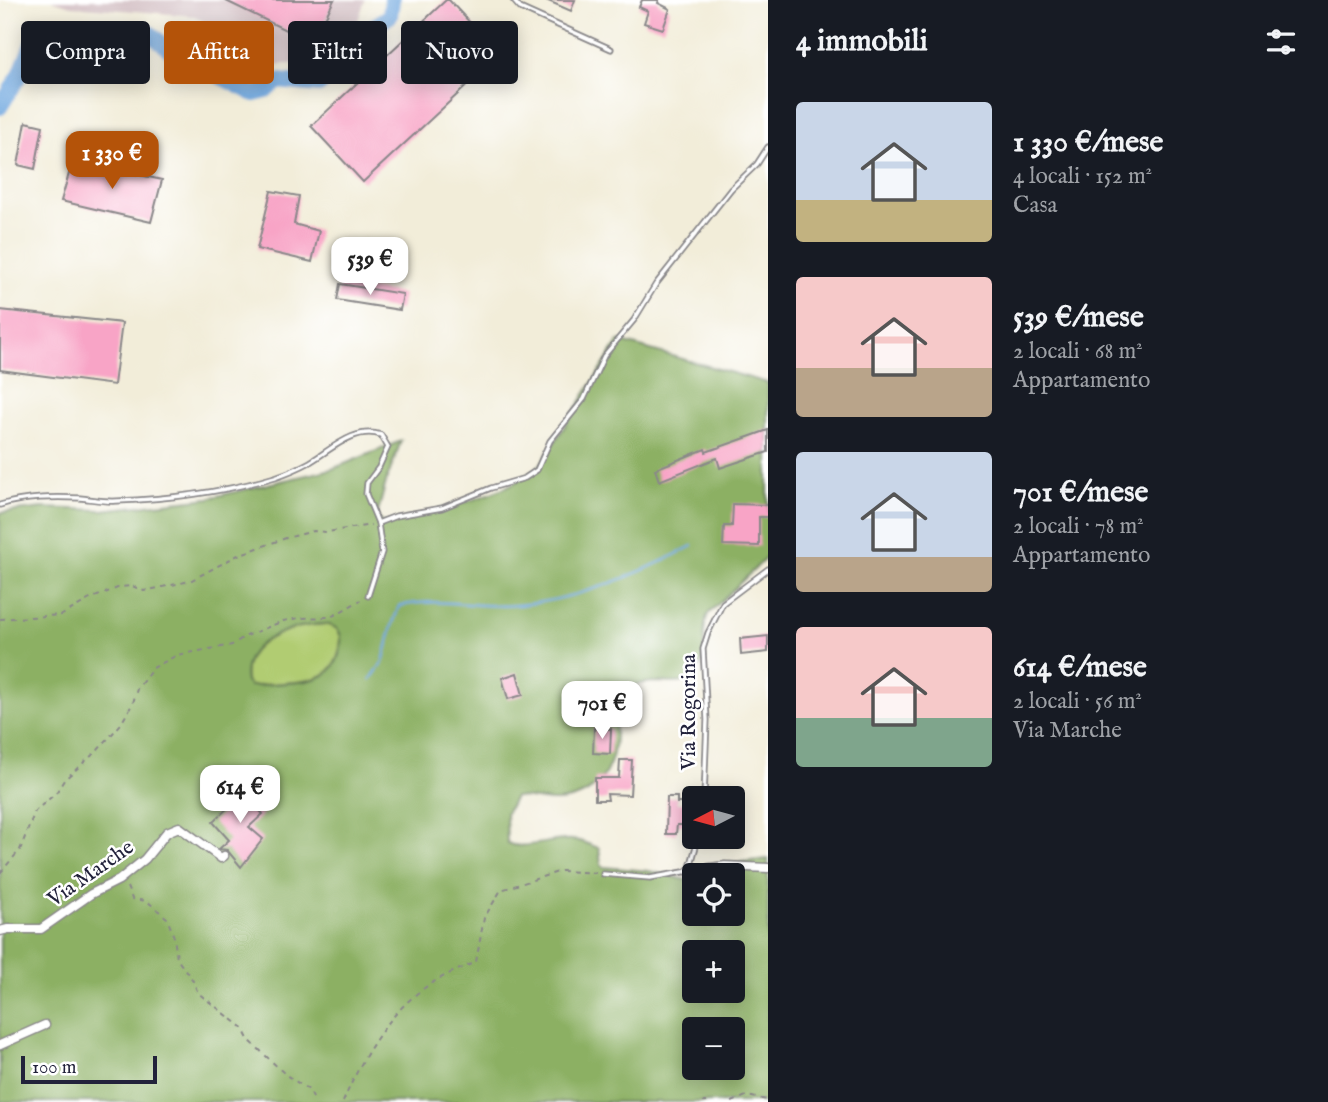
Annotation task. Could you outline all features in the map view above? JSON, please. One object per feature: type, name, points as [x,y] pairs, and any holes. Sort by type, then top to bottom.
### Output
[{"type":"street","name":"Via Marche","points":[[0,931],[41,929],[91,894],[119,880],[145,859],[167,832],[179,827],[221,858],[224,856]]},
{"type":"street","points":[[745,867],[768,868]]},
{"type":"street","points":[[0,1045],[45,1025]]},
{"type":"lane","points":[[513,0],[520,8],[611,49]]},
{"type":"lane","points":[[378,523],[396,516],[442,508],[491,488],[525,478],[537,470],[550,441],[584,399],[604,356],[634,320],[656,284],[731,189],[757,164],[768,147]]},
{"type":"lane","points":[[0,505],[16,500],[80,498],[116,501],[211,491],[277,476],[307,464],[338,443],[370,431],[381,435],[388,447],[379,467],[367,483],[366,494],[378,523],[382,552],[368,596]]},
{"type":"lane","name":"Via Rogorina","points":[[704,786],[707,720],[703,649],[723,603],[768,569]]},
{"type":"lane","points":[[603,874],[650,878],[682,872]]},
{"type":"path","points":[[0,619],[62,615],[90,598],[120,587],[132,586],[144,591],[190,581],[238,555],[286,538],[314,531],[327,532],[378,523]]},
{"type":"path","points":[[0,873],[20,850],[35,811],[56,793],[64,779],[98,750],[121,724],[133,703],[137,689],[153,668],[177,655],[232,645],[244,637],[283,621],[331,617],[368,596]]},
{"type":"path","points":[[342,1102],[357,1067],[395,1014],[435,981],[476,962],[484,918],[501,890],[561,871],[603,874]]},
{"type":"path","points":[[119,880],[126,884],[132,899],[147,901],[167,918],[174,937],[177,959],[192,979],[198,993],[242,1027],[248,1039],[286,1075],[309,1090],[315,1102]]},
{"type":"path","points":[[732,1102],[746,1096],[768,1100]]},
{"type":"shaded area","points":[[51,0],[365,0],[358,21],[288,21],[288,64],[274,65],[274,21],[203,21],[195,16],[71,6]]},
{"type":"green space","points":[[619,341],[768,383],[768,556],[708,614],[704,627],[702,660],[691,678],[678,683],[643,683],[620,691],[616,703],[611,760],[607,771],[592,788],[571,799],[558,801],[515,797],[506,813],[507,842],[512,845],[575,840],[599,848],[601,865],[604,867],[649,871],[682,879],[682,926],[745,926],[745,863],[734,863],[768,859],[768,1102],[0,1102],[0,513],[43,508],[102,510],[209,498],[332,469],[401,441],[377,516],[382,523],[466,502],[510,485],[540,465]],"holes":[[[325,624],[332,626],[340,634],[341,642],[338,658],[332,669],[323,676],[299,682],[258,686],[250,686],[246,682],[246,667],[259,645],[298,628]]]},
{"type":"green space","points":[[325,624],[336,627],[341,636],[339,654],[325,674],[314,679],[258,686],[250,686],[246,682],[246,667],[259,645],[284,632]]},
{"type":"building","points":[[224,0],[334,0],[324,21],[288,21],[288,31],[274,24],[274,21],[267,21]]},
{"type":"building","points":[[449,0],[468,21],[424,21]]},
{"type":"building","points":[[546,0],[575,0],[571,11]]},
{"type":"building","points":[[642,0],[659,0],[658,3],[670,9],[663,29],[644,23],[648,11],[639,7]]},
{"type":"building","points":[[401,42],[401,84],[469,84],[363,182],[311,126],[356,84],[387,84],[387,55]]},
{"type":"building","points":[[26,122],[43,126],[35,169],[18,165]]},
{"type":"building","points":[[73,160],[162,180],[151,222],[61,201]]},
{"type":"building","points":[[271,191],[299,196],[294,224],[319,231],[312,262],[257,249]]},
{"type":"building","points":[[340,284],[403,294],[400,310],[337,300]]},
{"type":"building","points":[[0,310],[122,323],[114,385],[0,370]]},
{"type":"building","points":[[768,430],[768,452],[720,468],[717,458],[659,481],[655,469],[705,449],[706,452]]},
{"type":"building","points":[[733,504],[768,505],[768,517],[759,517],[759,546],[723,545],[724,526],[732,526]]},
{"type":"building","points":[[768,636],[768,652],[741,655],[740,639]]},
{"type":"building","points":[[517,673],[523,695],[508,699],[502,678]]},
{"type":"building","points":[[594,728],[611,729],[610,754],[593,753]]},
{"type":"building","points":[[620,760],[632,760],[630,795],[607,794],[608,800],[595,800],[595,778],[619,778]]},
{"type":"building","points":[[242,780],[244,793],[263,814],[249,827],[263,839],[241,867],[227,850],[219,849],[229,840],[213,822],[234,802],[231,782]]},
{"type":"building","points":[[667,797],[677,797],[677,803],[682,803],[682,825],[677,825],[676,834],[666,834]]},
{"type":"waterway","points":[[0,107],[20,75],[32,45],[57,32],[151,34],[172,52],[198,50],[217,75],[254,94],[266,91],[279,81],[319,85],[338,69],[357,37],[390,16],[392,0]]},
{"type":"waterway","points":[[371,679],[383,662],[399,606],[429,602],[503,606],[563,598],[630,576],[692,546]]}]
